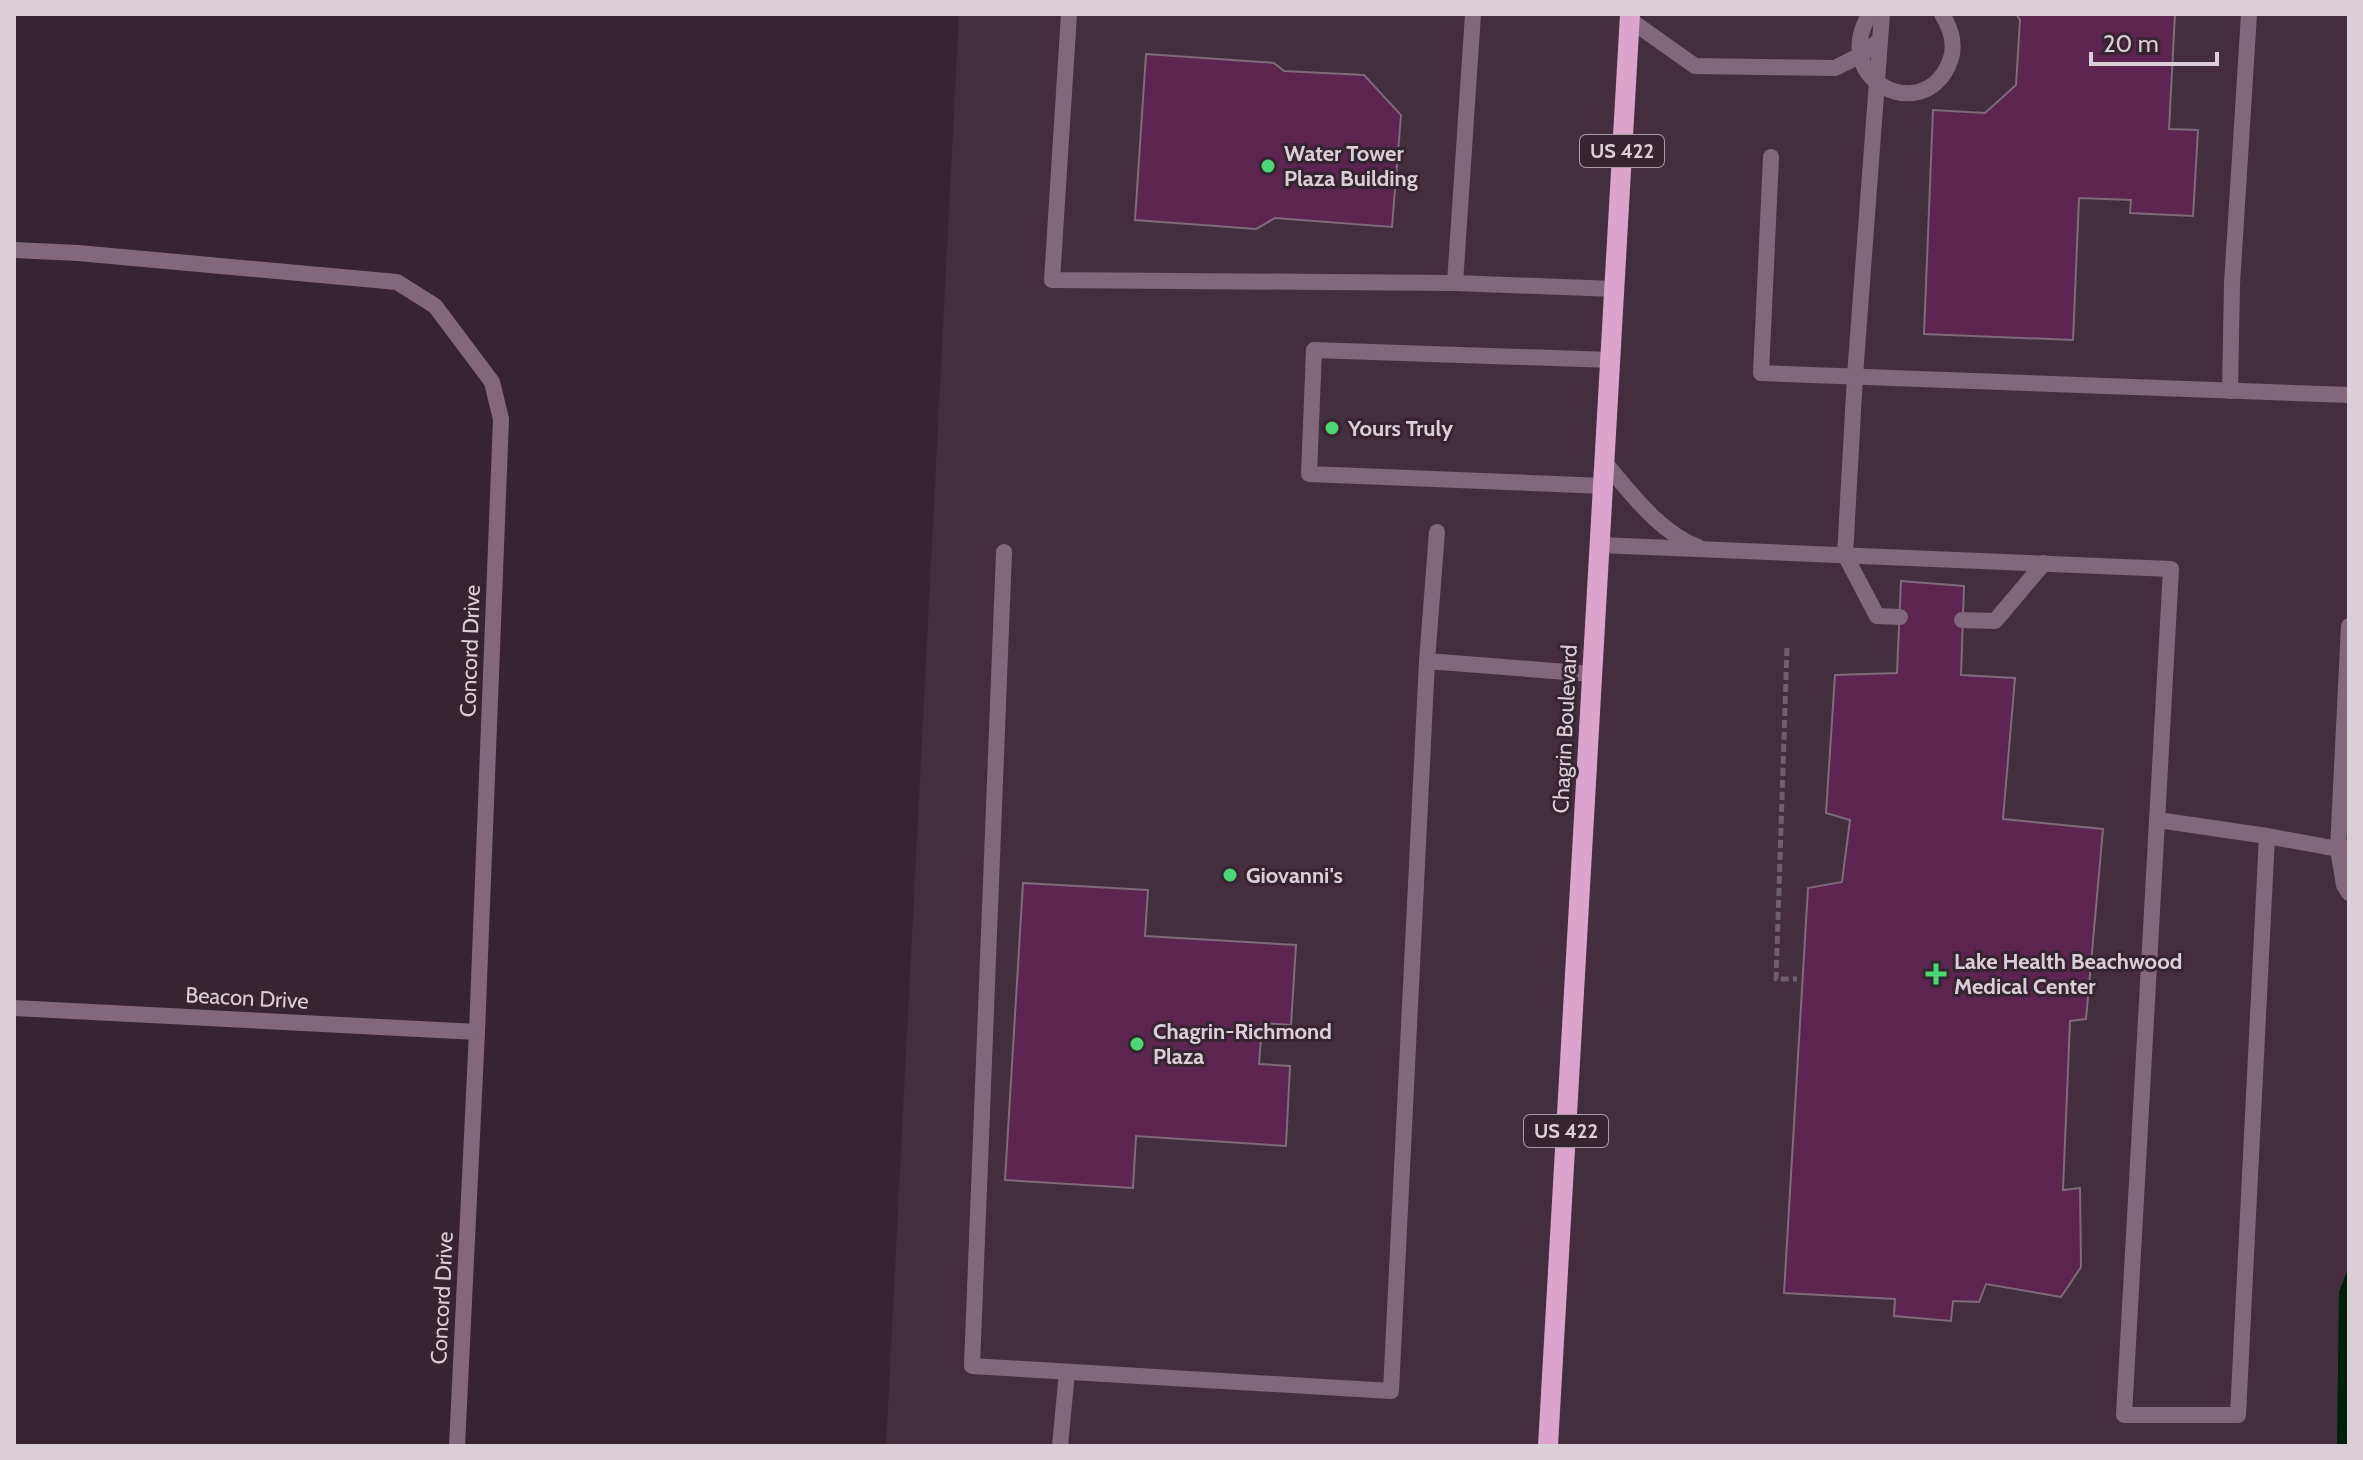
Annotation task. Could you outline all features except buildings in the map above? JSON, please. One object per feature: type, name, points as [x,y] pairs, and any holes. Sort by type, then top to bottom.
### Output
[{"type":"main road","name":"Chagrin Boulevard","points":[[1548,1446],[1610,360],[1637,16]]},
{"type":"street","points":[[1069,14],[1052,280],[1455,283],[1615,289]]},
{"type":"street","points":[[1455,283],[1473,14]]},
{"type":"street","points":[[1847,14],[1866,20],[1879,41]]},
{"type":"street","points":[[1882,14],[1845,555],[1877,616],[1900,617]]},
{"type":"street","points":[[1866,20],[1858,41],[1859,56],[1865,71],[1876,83],[1905,93],[1935,84],[1945,72],[1954,42],[1942,14]]},
{"type":"street","points":[[2230,391],[2232,284],[2249,14]]},
{"type":"street","points":[[1637,16],[1695,66],[1835,68],[1879,41]]},
{"type":"street","points":[[1771,157],[1761,373],[2349,395]]},
{"type":"street","name":"Concord Drive","points":[[14,250],[397,282],[435,306],[492,382],[501,419],[457,1446]]},
{"type":"street","points":[[1603,486],[1309,474],[1314,350],[1610,360]]},
{"type":"street","points":[[1605,463],[1648,512],[1678,537],[1695,546],[1719,551]]},
{"type":"street","points":[[1004,552],[972,1366],[1391,1391],[1427,661],[1437,532]]},
{"type":"street","points":[[1600,545],[2171,569],[2124,1415],[2238,1415],[2267,836]]},
{"type":"street","points":[[1962,620],[1995,621],[2044,563]]},
{"type":"street","points":[[2349,626],[2344,848],[2344,885],[2349,893]]},
{"type":"street","points":[[1427,661],[1592,674]]},
{"type":"street","points":[[2158,820],[2344,848]]},
{"type":"street","name":"Beacon Drive","points":[[14,1008],[477,1032]]},
{"type":"street","points":[[1060,1446],[1067,1372]]},
{"type":"path","points":[[1787,648],[1776,979],[1797,979]]},
{"type":"shaded area","points":[[959,14],[2349,14],[2349,1446],[886,1446]]},
{"type":"shaded area","points":[[2349,1266],[2349,1446],[2337,1446],[2339,1292]]},
{"type":"place","name":"Water Tower Plaza Building","points":[[1268,166]]},
{"type":"place","name":"Yours Truly","points":[[1332,428]]},
{"type":"place","name":"Giovanni's","points":[[1230,875]]},
{"type":"place","name":"Lake Health Beachwood Medical Center","points":[[1936,974]]},
{"type":"place","name":"Chagrin-Richmond Plaza","points":[[1137,1044]]}]
